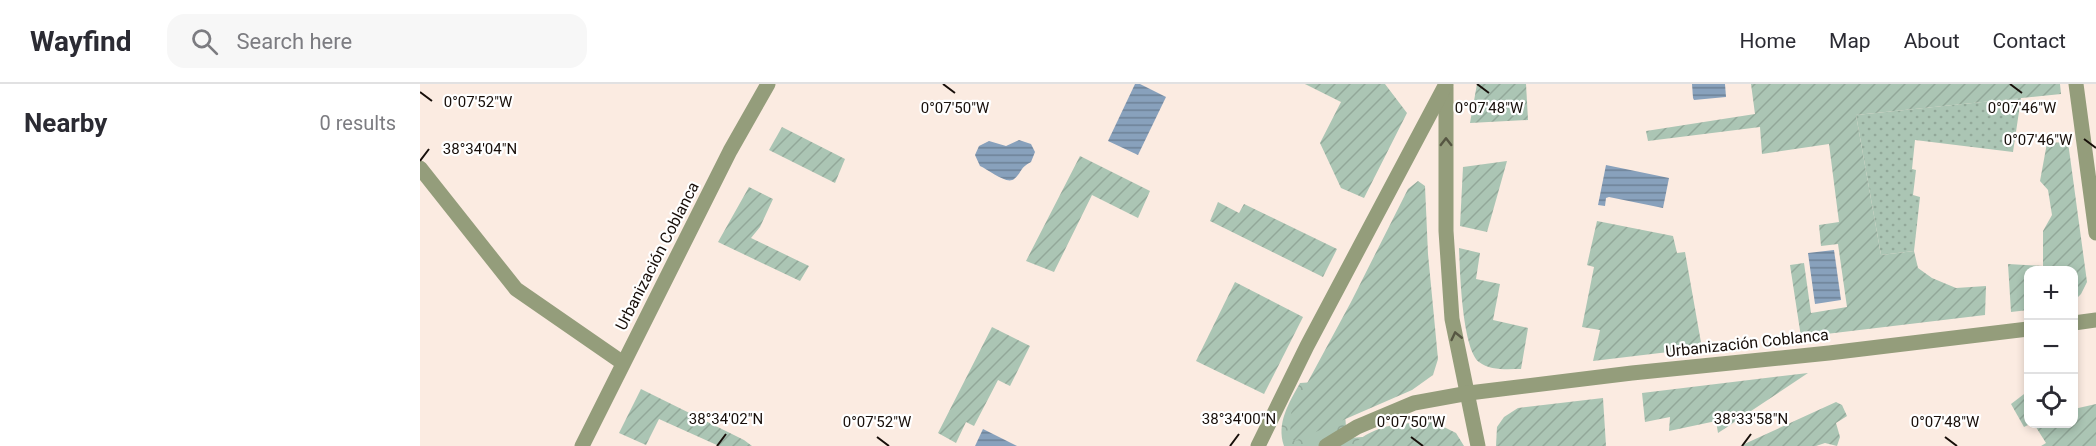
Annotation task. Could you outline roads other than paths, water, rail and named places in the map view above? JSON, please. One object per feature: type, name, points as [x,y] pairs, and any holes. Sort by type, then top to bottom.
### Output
[{"type":"street","name":"Urbanización Coblanca","points":[[582,446],[730,152],[768,84]]},
{"type":"street","points":[[1446,84],[1446,231],[1452,319],[1469,393],[1478,446]]},
{"type":"street","points":[[1258,446],[1306,346],[1446,84]]},
{"type":"street","points":[[2076,84],[2096,233]]},
{"type":"street","points":[[420,168],[516,290],[623,363]]},
{"type":"street","points":[[2078,322],[2096,320]]},
{"type":"street","name":"Urbanización Coblanca","points":[[1326,446],[1357,427],[1414,403],[1469,393],[1632,373],[1829,354],[2024,330]]},
{"type":"water","points":[[1135,84],[1140,84],[1166,97],[1138,155],[1108,141]]},
{"type":"water","points":[[1692,84],[1725,84],[1726,97],[1694,100]]},
{"type":"water","points":[[1019,140],[1031,144],[1035,152],[1031,162],[1024,166],[1014,179],[1003,179],[980,166],[975,155],[979,146],[989,141],[1006,146]]},
{"type":"water","points":[[1606,165],[1669,178],[1663,208],[1609,197],[1606,198],[1605,206],[1598,205]]},
{"type":"water","points":[[1834,250],[1841,300],[1815,304],[1808,253]]},
{"type":"water","points":[[983,429],[1017,446],[975,446]]}]
